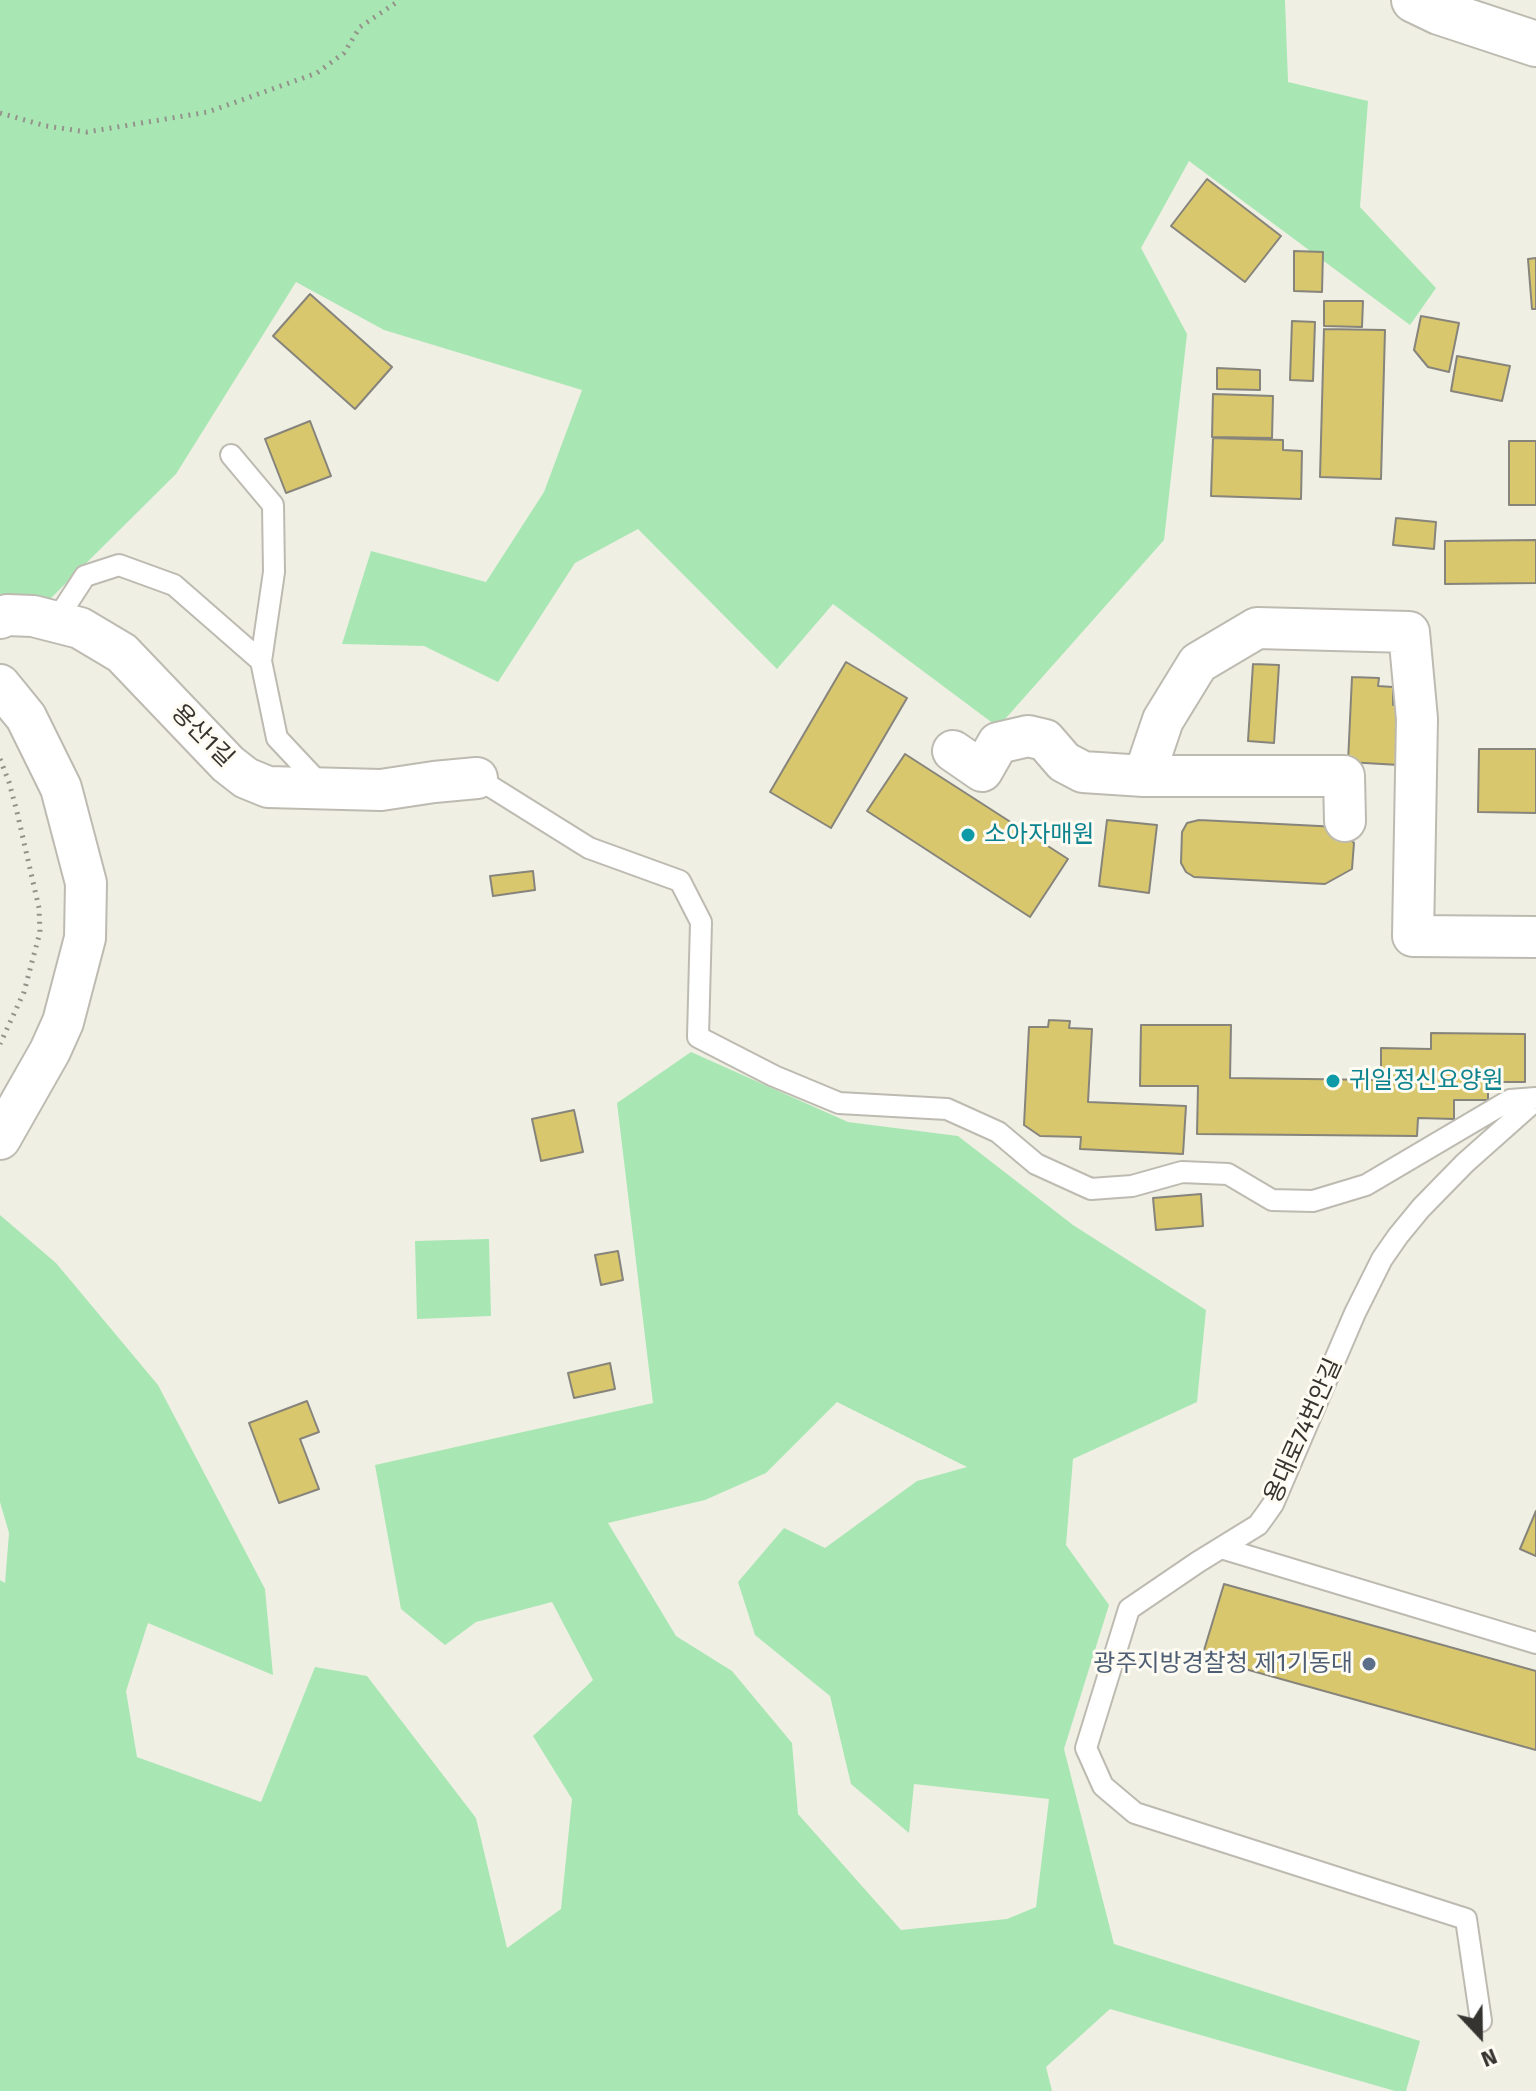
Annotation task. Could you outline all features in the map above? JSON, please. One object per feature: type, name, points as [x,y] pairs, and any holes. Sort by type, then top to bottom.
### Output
[{"type":"main road","points":[[1414,0],[1439,12],[1536,44]]},
{"type":"main road","points":[[1507,0],[1536,27]]},
{"type":"street","name":"용산1길","points":[[0,618],[7,615],[33,616],[80,628],[122,653],[228,764],[246,778],[268,787],[381,790],[477,778]]},
{"type":"street","points":[[1144,776],[1163,720],[1198,663],[1257,628],[1409,632],[1417,719],[1413,936],[1536,937]]},
{"type":"street","points":[[0,685],[26,717],[61,788],[86,883],[86,897],[85,938],[63,1022],[0,1139]]},
{"type":"street","points":[[953,751],[982,771],[998,743],[1028,736],[1045,740],[1064,762],[1083,772],[1144,776],[1344,776],[1345,821]]},
{"type":"lane","points":[[231,455],[273,505],[274,572],[261,661],[277,738],[323,787]]},
{"type":"lane","points":[[55,622],[85,576],[119,565],[174,585],[261,661]]},
{"type":"lane","name":"용대로74번안길","points":[[477,778],[589,848],[680,881],[701,922],[698,1037],[774,1076],[839,1103],[947,1109],[998,1132],[1036,1164],[1091,1189],[1132,1186],[1182,1172],[1228,1174],[1272,1200],[1313,1201],[1366,1185],[1510,1100],[1536,1099]]},
{"type":"lane","name":"용대로74번안길","points":[[1481,2021],[1466,1919],[1135,1813],[1103,1786],[1086,1748],[1129,1609],[1258,1525],[1273,1504],[1355,1313],[1382,1259],[1421,1208],[1536,1099]]},
{"type":"lane","points":[[1221,1548],[1536,1643]]},
{"type":"path","points":[[0,113],[46,126],[87,132],[208,112],[317,73],[344,53],[360,27],[400,0]]},
{"type":"path","points":[[0,759],[17,812],[39,908],[40,932],[24,992],[0,1044]]},
{"type":"green space","points":[[0,0],[1285,0],[1288,82],[1368,101],[1360,207],[1436,288],[1410,325],[1189,161],[1141,248],[1187,334],[1164,540],[998,727],[833,604],[777,669],[638,529],[575,563],[498,682],[424,646],[342,644],[371,551],[486,582],[544,492],[582,390],[384,330],[296,282],[176,474],[47,602],[0,601]]},
{"type":"green space","points":[[691,1052],[848,1122],[958,1136],[1073,1225],[1206,1310],[1197,1402],[1073,1459],[1066,1545],[1109,1605],[1064,1749],[1114,1944],[1420,2041],[1406,2091],[1395,2091],[1110,2009],[1046,2067],[1052,2091],[0,2091],[0,1580],[5,1583],[9,1533],[0,1502],[0,1215],[56,1263],[158,1385],[265,1589],[273,1675],[148,1623],[126,1691],[137,1757],[261,1802],[315,1667],[367,1676],[476,1818],[507,1948],[561,1909],[572,1799],[533,1736],[593,1680],[552,1602],[476,1622],[445,1645],[401,1609],[375,1465],[653,1403],[617,1103]],"holes":[[[837,1402],[967,1467],[917,1481],[825,1548],[784,1528],[738,1582],[755,1635],[830,1696],[851,1784],[909,1833],[914,1784],[1049,1799],[1036,1907],[1007,1919],[901,1930],[798,1814],[792,1743],[732,1671],[676,1636],[608,1523],[705,1500],[766,1473]]]},
{"type":"green space","points":[[489,1239],[491,1316],[417,1319],[415,1241]]},
{"type":"building","points":[[1207,179],[1281,236],[1245,282],[1171,226]]},
{"type":"building","points":[[1294,251],[1323,252],[1322,292],[1294,291]]},
{"type":"building","points":[[1536,258],[1536,309],[1532,309],[1528,259]]},
{"type":"building","points":[[310,294],[392,367],[355,409],[273,336]]},
{"type":"building","points":[[1324,301],[1363,301],[1362,327],[1324,326]]},
{"type":"building","points":[[1421,316],[1459,323],[1449,372],[1428,367],[1414,350]]},
{"type":"building","points":[[1292,321],[1315,322],[1313,381],[1290,380]]},
{"type":"building","points":[[1324,329],[1385,330],[1381,479],[1320,477]]},
{"type":"building","points":[[1457,356],[1510,366],[1502,401],[1451,391]]},
{"type":"building","points":[[1217,368],[1260,370],[1260,390],[1217,389]]},
{"type":"building","points":[[1213,394],[1273,396],[1272,438],[1212,437]]},
{"type":"building","points":[[310,421],[331,476],[286,493],[265,439]]},
{"type":"building","points":[[1213,438],[1283,440],[1283,450],[1302,451],[1301,499],[1211,496]]},
{"type":"building","points":[[1509,441],[1536,441],[1536,505],[1509,505]]},
{"type":"building","points":[[1396,518],[1436,522],[1434,549],[1393,545]]},
{"type":"building","points":[[1536,540],[1536,583],[1445,584],[1445,541]]},
{"type":"building","points":[[846,662],[907,698],[831,828],[770,792]]},
{"type":"building","points":[[1253,664],[1279,665],[1274,743],[1248,741]]},
{"type":"building","points":[[1352,677],[1379,678],[1378,686],[1393,687],[1393,705],[1402,705],[1399,765],[1348,762]]},
{"type":"building","points":[[1479,749],[1536,749],[1536,813],[1478,812]]},
{"type":"building","name":"소아자매원","points":[[905,754],[1068,859],[1030,917],[867,811]]},
{"type":"building","points":[[1107,820],[1157,825],[1149,893],[1099,886]]},
{"type":"building","points":[[1199,820],[1339,827],[1354,843],[1352,869],[1325,884],[1194,877],[1186,872],[1181,863],[1182,832],[1187,823]]},
{"type":"building","points":[[533,871],[535,890],[493,896],[490,876]]},
{"type":"building","points":[[1049,1020],[1070,1021],[1069,1028],[1092,1029],[1088,1102],[1186,1106],[1183,1154],[1080,1149],[1081,1137],[1040,1136],[1024,1125],[1029,1027],[1048,1027]]},
{"type":"building","name":"귀일정신요양원","points":[[1141,1025],[1231,1025],[1230,1078],[1381,1080],[1381,1048],[1431,1049],[1431,1033],[1525,1034],[1525,1082],[1488,1082],[1488,1100],[1454,1100],[1454,1119],[1418,1118],[1417,1136],[1197,1134],[1198,1086],[1140,1086]]},
{"type":"building","points":[[574,1110],[583,1152],[541,1161],[532,1119]]},
{"type":"building","points":[[1201,1194],[1203,1226],[1156,1230],[1153,1198]]},
{"type":"building","points":[[618,1251],[623,1280],[601,1285],[595,1255]]},
{"type":"building","points":[[610,1363],[615,1389],[574,1398],[568,1373]]},
{"type":"building","points":[[307,1401],[319,1432],[300,1439],[319,1489],[279,1503],[249,1423]]},
{"type":"building","points":[[1536,1511],[1536,1556],[1520,1549]]},
{"type":"building","name":"광주지방경찰청 제1기동대","points":[[1224,1584],[1536,1671],[1536,1750],[1202,1657]]},
{"type":"place","name":"소아자매원","points":[[968,835]]},
{"type":"place","name":"귀일정신요양원","points":[[1333,1081]]},
{"type":"place","name":"광주지방경찰청 제1기동대","points":[[1369,1664]]}]
